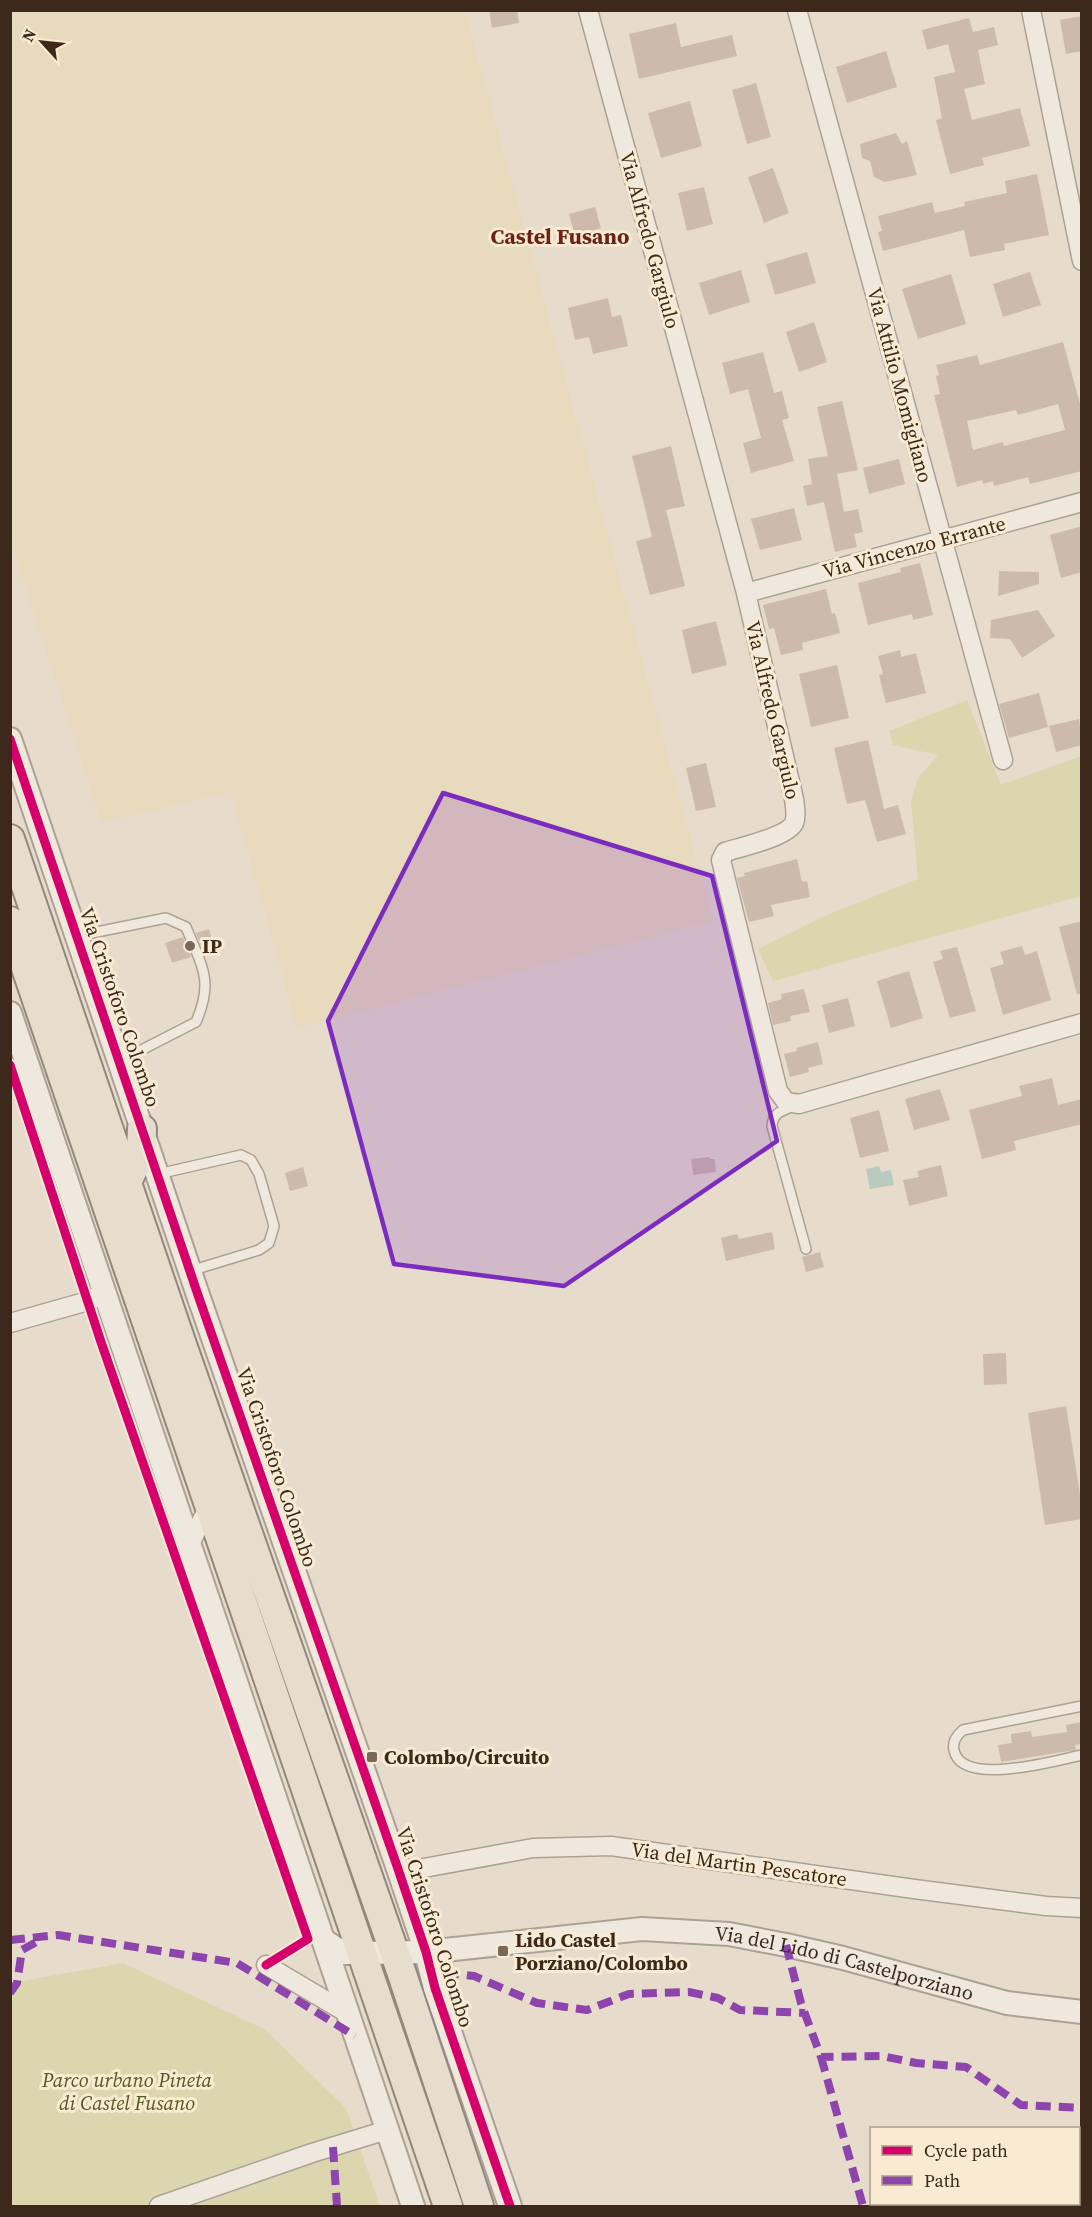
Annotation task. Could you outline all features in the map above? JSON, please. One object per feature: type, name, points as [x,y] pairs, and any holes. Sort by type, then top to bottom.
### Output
[{"type":"main road","points":[[10,839],[395,1953],[478,2206]]},
{"type":"main road","points":[[10,921],[448,2206]]},
{"type":"main road","points":[[127,1182],[141,1153],[142,1128]]},
{"type":"street","name":"Via Alfredo Gargiulo","points":[[588,10],[746,593],[794,799],[795,816],[790,828],[782,834],[725,852],[721,860],[778,1091],[786,1102],[799,1104]]},
{"type":"street","name":"Via Attilio Momigliano","points":[[797,10],[1003,760]]},
{"type":"street","points":[[1031,10],[1082,261]]},
{"type":"street","name":"Via Vincenzo Errante","points":[[746,593],[1082,502]]},
{"type":"street","name":"Via Cristoforo Colombo","points":[[10,739],[190,1271],[397,1866],[426,1952],[435,1988],[510,2206]]},
{"type":"street","points":[[10,1013],[413,2206]]},
{"type":"street","points":[[799,1104],[1082,1023]]},
{"type":"street","points":[[10,1323],[105,1293]]},
{"type":"street","points":[[190,1544],[209,1506]]},
{"type":"street","name":"Via del Martin Pescatore","points":[[397,1866],[413,1870],[533,1848],[611,1846],[936,1892],[1046,1906],[1082,1908]]},
{"type":"street","name":"Via del Lido di Castelporziano","points":[[323,1940],[343,1953],[395,1953],[426,1952],[642,1929],[729,1934],[843,1958],[1007,2003],[1082,2012]]},
{"type":"street","points":[[266,1965],[347,2013]]},
{"type":"street","points":[[159,2206],[312,2153],[387,2130]]},
{"type":"lane","points":[[77,936],[166,918],[186,927],[204,972],[206,989],[196,1022],[120,1062]]},
{"type":"lane","points":[[799,1104],[778,1112],[773,1118],[772,1126],[806,1249]]},
{"type":"lane","points":[[158,1174],[241,1155],[251,1160],[259,1174],[274,1226],[269,1243],[259,1250],[190,1271]]},
{"type":"lane","points":[[1082,1706],[963,1730],[954,1740],[954,1751],[959,1761],[981,1770],[997,1771],[1082,1755]]},
{"type":"highlighted area","points":[[443,793],[712,876],[777,1141],[564,1286],[394,1264],[328,1021]]},
{"type":"shaded area","points":[[10,11],[465,11],[713,921],[297,1028],[231,792],[101,822],[11,543]]},
{"type":"shaded area","points":[[879,1166],[881,1172],[891,1170],[894,1185],[870,1189],[866,1169]]},
{"type":"green space","points":[[967,700],[1001,785],[1081,756],[1081,896],[773,981],[758,949],[827,915],[918,879],[911,801],[918,778],[938,755],[893,745],[889,731]]},
{"type":"green space","name":"Parco urbano Pineta di Castel Fusano","points":[[123,1963],[264,2029],[346,2108],[380,2206],[11,2206],[11,1983]]},
{"type":"building","points":[[489,10],[517,10],[519,23],[492,28]]},
{"type":"building","points":[[1082,16],[1082,51],[1066,54],[1060,20]]},
{"type":"building","points":[[969,18],[973,32],[994,27],[998,45],[978,50],[985,84],[964,89],[972,120],[1020,108],[1030,146],[982,158],[984,165],[950,174],[936,120],[942,118],[934,77],[955,72],[948,44],[927,50],[922,30]]},
{"type":"building","points":[[676,23],[681,47],[732,35],[737,56],[639,79],[629,34]]},
{"type":"building","points":[[886,51],[897,87],[847,103],[836,67]]},
{"type":"building","points":[[756,83],[771,137],[747,144],[732,90]]},
{"type":"building","points":[[690,101],[702,146],[661,158],[648,113]]},
{"type":"building","points":[[896,133],[902,144],[907,141],[917,175],[885,182],[874,177],[870,161],[862,158],[860,144]]},
{"type":"building","points":[[773,168],[789,213],[764,223],[748,177]]},
{"type":"building","points":[[1037,174],[1049,235],[1004,244],[1005,250],[970,257],[964,230],[883,251],[878,232],[882,231],[878,216],[932,202],[935,213],[965,206],[964,202],[1007,193],[1005,181]]},
{"type":"building","points":[[704,187],[713,224],[687,231],[678,193]]},
{"type":"building","points":[[595,207],[601,228],[575,236],[569,214]]},
{"type":"building","points":[[807,252],[816,283],[775,295],[766,264]]},
{"type":"building","points":[[741,270],[750,302],[709,315],[699,283]]},
{"type":"building","points":[[1030,272],[1041,305],[1003,317],[993,284]]},
{"type":"building","points":[[951,274],[966,324],[918,339],[902,289]]},
{"type":"building","points":[[608,298],[612,317],[621,315],[628,346],[593,354],[589,337],[575,340],[568,308]]},
{"type":"building","points":[[814,322],[827,362],[799,372],[786,332]]},
{"type":"building","points":[[1063,342],[1082,411],[1082,471],[1030,484],[1028,477],[994,486],[993,481],[983,484],[982,480],[957,487],[934,395],[940,394],[936,365],[977,355],[980,365]],"holes":[[[1058,404],[1065,430],[1004,446],[1003,442],[973,450],[967,421],[1016,410],[1018,415]]]},
{"type":"building","points":[[763,352],[774,393],[782,391],[789,418],[782,420],[794,461],[751,473],[743,443],[761,438],[748,389],[730,394],[722,363]]},
{"type":"building","points":[[842,401],[858,470],[837,474],[844,512],[858,509],[863,532],[854,534],[857,547],[835,552],[824,502],[807,506],[803,486],[812,484],[808,459],[828,456],[817,407]]},
{"type":"building","points":[[671,446],[685,506],[666,510],[685,586],[650,595],[636,541],[652,537],[632,456]]},
{"type":"building","points":[[899,459],[905,484],[869,494],[863,468]]},
{"type":"building","points":[[794,508],[802,540],[760,550],[751,519]]},
{"type":"building","points":[[1082,526],[1082,572],[1061,578],[1050,535]]},
{"type":"building","points":[[920,563],[933,615],[913,620],[912,614],[868,625],[858,583],[901,572],[900,568]]},
{"type":"building","points":[[999,571],[1039,572],[1039,584],[998,596]]},
{"type":"building","points":[[826,589],[832,614],[835,613],[840,633],[802,643],[803,650],[781,655],[774,628],[769,629],[763,605]]},
{"type":"building","points":[[1038,610],[1055,636],[1022,658],[1010,639],[990,638],[991,620]]},
{"type":"building","points":[[716,621],[727,665],[692,674],[682,630]]},
{"type":"building","points":[[900,650],[901,657],[916,653],[926,693],[886,703],[879,675],[883,674],[878,656]]},
{"type":"building","points":[[837,665],[849,718],[811,727],[799,674]]},
{"type":"building","points":[[1039,693],[1048,727],[1009,738],[999,704]]},
{"type":"building","points":[[1079,719],[1082,745],[1056,752],[1049,726]]},
{"type":"building","points":[[868,740],[884,809],[898,805],[906,834],[877,842],[865,800],[847,804],[834,748]]},
{"type":"building","points":[[706,763],[716,807],[696,811],[686,768]]},
{"type":"building","points":[[797,859],[802,882],[807,881],[810,897],[771,905],[774,916],[749,922],[737,878],[745,876],[744,873]]},
{"type":"building","points":[[1082,921],[1082,994],[1077,994],[1059,927]]},
{"type":"building","points":[[209,929],[215,949],[204,953],[196,933]]},
{"type":"building","points":[[183,937],[191,957],[172,963],[165,943]]},
{"type":"building","points":[[1022,946],[1025,955],[1037,951],[1051,1000],[1003,1015],[990,968],[1004,964],[1000,952]]},
{"type":"building","points":[[957,947],[976,1011],[950,1018],[933,962],[943,959],[940,951]]},
{"type":"building","points":[[909,971],[923,1018],[891,1028],[877,981]]},
{"type":"building","points":[[804,989],[810,1012],[790,1016],[791,1021],[773,1025],[768,1003],[782,999],[781,994]]},
{"type":"building","points":[[848,998],[855,1026],[829,1033],[822,1005]]},
{"type":"building","points":[[818,1042],[823,1064],[808,1068],[809,1072],[790,1077],[784,1054]]},
{"type":"building","points":[[1052,1078],[1058,1105],[1082,1099],[1082,1124],[1014,1141],[1016,1150],[982,1159],[969,1110],[1022,1096],[1019,1086]]},
{"type":"building","points":[[940,1089],[950,1120],[914,1130],[905,1099]]},
{"type":"building","points":[[879,1110],[889,1151],[860,1158],[850,1118]]},
{"type":"building","points":[[709,1157],[715,1159],[716,1172],[693,1175],[691,1159]]},
{"type":"building","points":[[941,1165],[948,1196],[909,1206],[903,1180],[919,1177],[917,1171]]},
{"type":"building","points":[[303,1167],[308,1186],[290,1191],[285,1173]]},
{"type":"building","points":[[772,1232],[775,1249],[726,1261],[721,1238],[737,1234],[739,1239]]},
{"type":"building","points":[[820,1252],[824,1267],[806,1272],[802,1257]]},
{"type":"building","points":[[1006,1353],[1007,1384],[984,1385],[983,1354]]},
{"type":"building","points":[[1066,1406],[1082,1519],[1045,1525],[1028,1413]]},
{"type":"building","points":[[1082,1722],[1082,1744],[1075,1745],[1076,1750],[1001,1762],[998,1745],[1012,1743],[1011,1734],[1031,1731],[1032,1737],[1067,1732],[1066,1725]]},
{"type":"marked path","points":[[10,1940],[58,1935],[237,1963],[355,2036]]},
{"type":"marked path","points":[[10,1993],[17,1983],[22,1950],[42,1939]]},
{"type":"marked path","points":[[786,1945],[801,2003],[821,2057],[882,2056],[916,2063],[966,2067],[1021,2105],[1082,2108]]},
{"type":"marked path","points":[[444,1973],[474,1976],[537,2003],[587,2010],[629,1994],[689,1992],[718,1998],[740,2010],[805,2013]]},
{"type":"marked path","points":[[821,2057],[863,2206]]},
{"type":"marked path","points":[[333,2147],[337,2206]]},
{"type":"cycle path","points":[[10,739],[199,1298],[397,1866],[426,1952],[435,1988],[510,2206]]},
{"type":"cycle path","points":[[10,1065],[101,1342],[308,1939],[266,1965]]},
{"type":"place","name":"IP","points":[[190,946]]},
{"type":"place","name":"Colombo/Circuito","points":[[372,1757]]},
{"type":"place","name":"Lido Castel Porziano/Colombo","points":[[503,1951]]},
{"type":"district","name":"Castel Fusano","points":[[560,236]]}]
